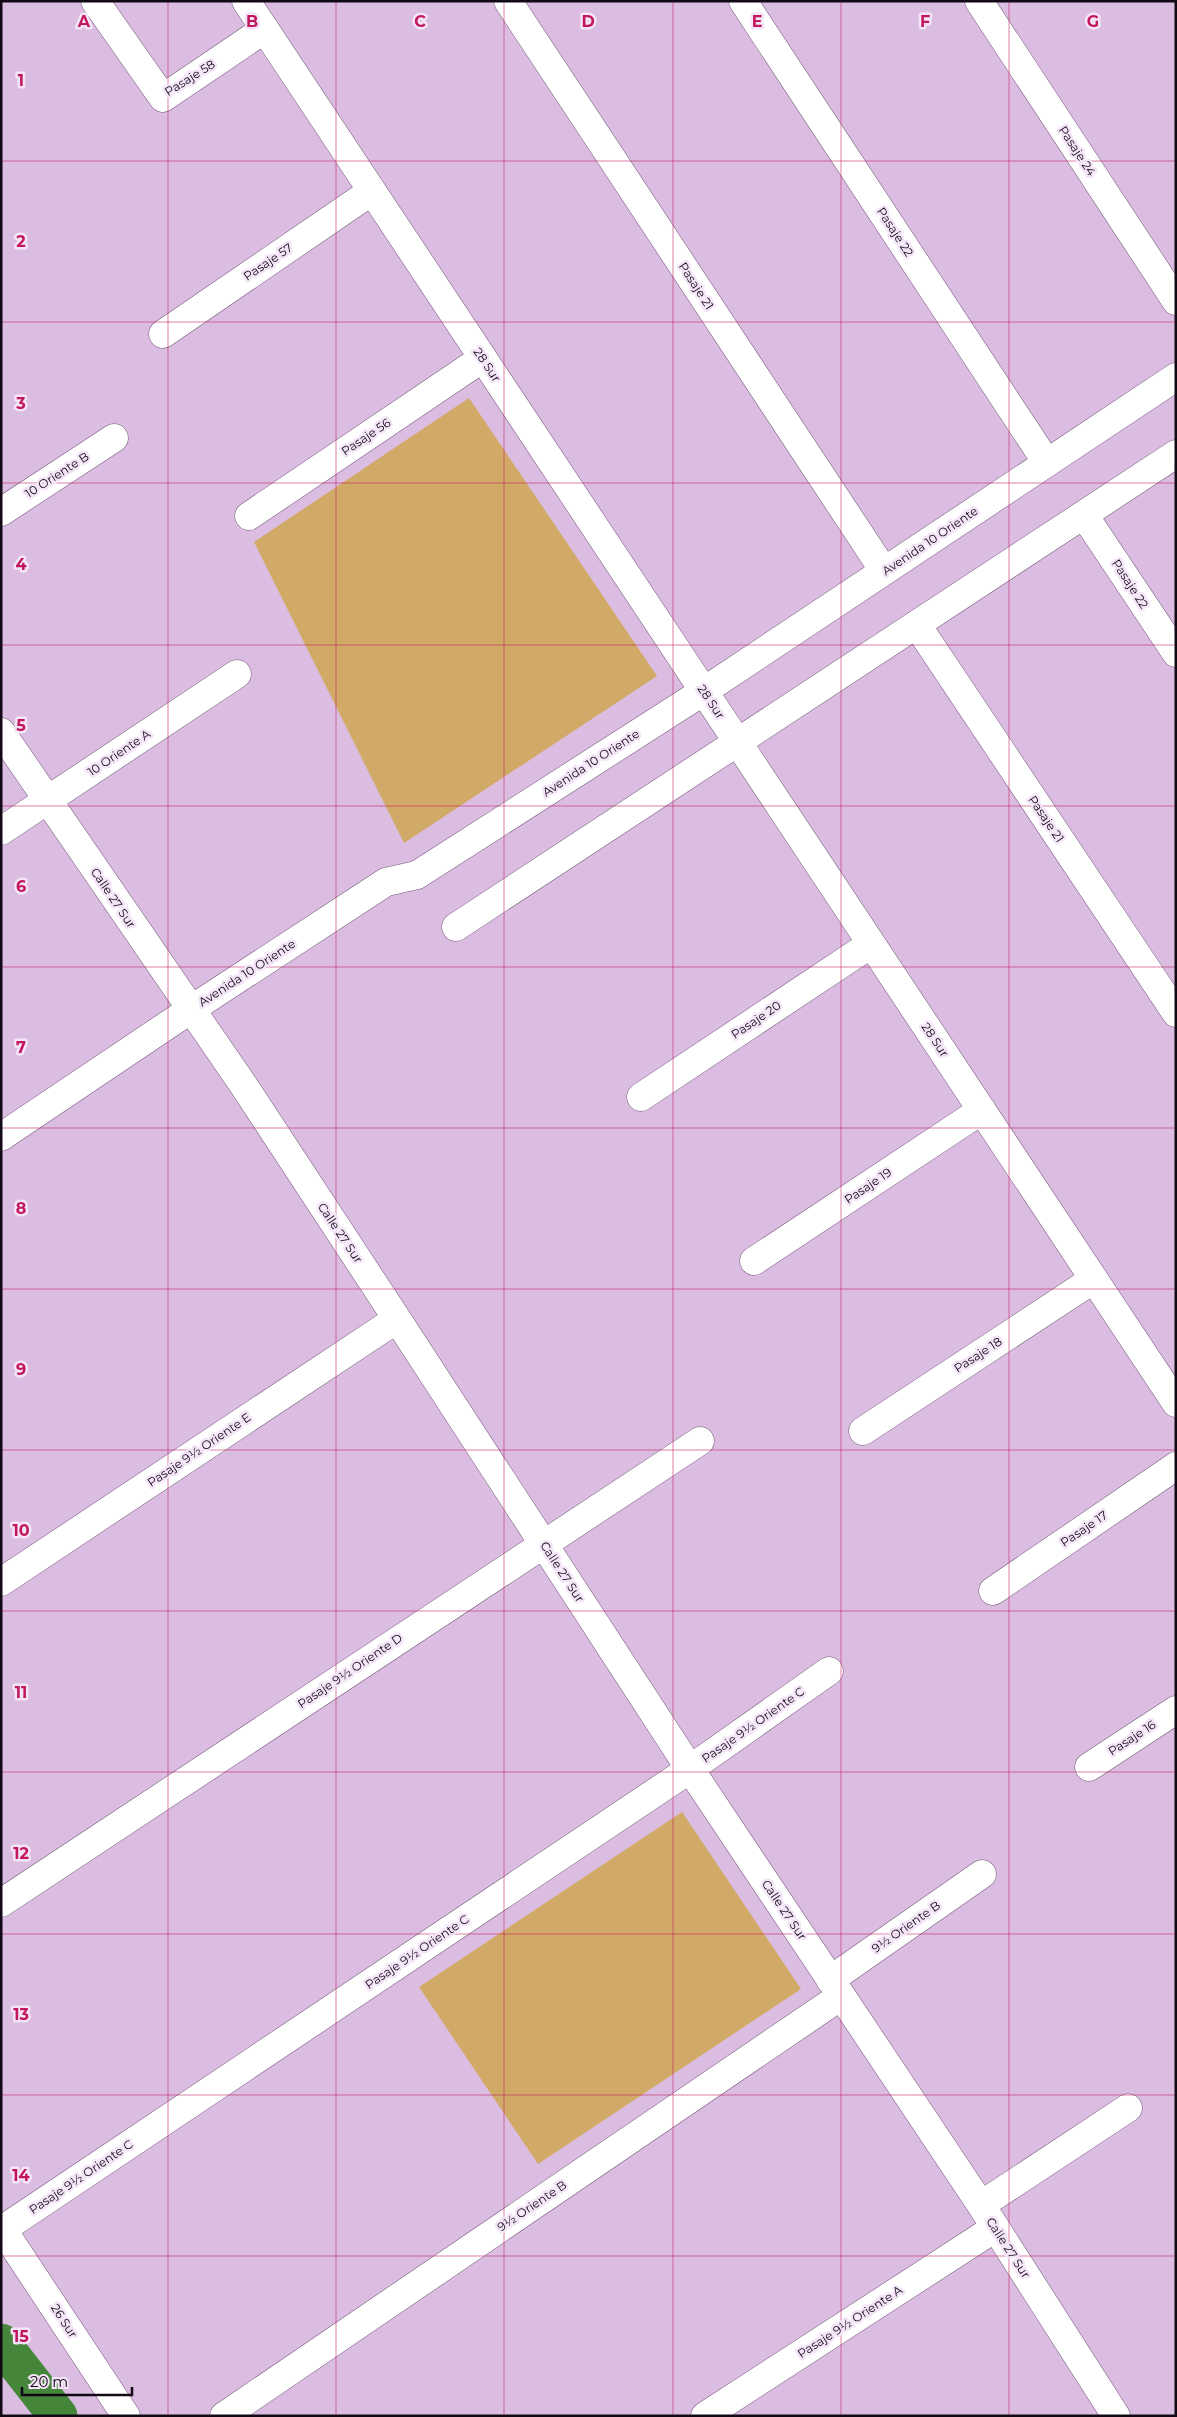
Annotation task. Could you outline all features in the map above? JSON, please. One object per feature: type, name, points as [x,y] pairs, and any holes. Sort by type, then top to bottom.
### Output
[{"type":"street","name":"Pasaje 58","points":[[95,1],[163,98],[265,29]]},
{"type":"street","name":"28 Sur","points":[[246,1],[1176,1403]]},
{"type":"street","name":"Pasaje 21","points":[[508,1],[884,571]]},
{"type":"street","name":"Pasaje 22","points":[[743,1],[1047,463]]},
{"type":"street","name":"Pasaje 24","points":[[979,1],[1176,300]]},
{"type":"street","name":"Pasaje 57","points":[[163,334],[372,191]]},
{"type":"street","name":"Pasaje 56","points":[[249,516],[482,358]]},
{"type":"street","name":"Avenida 10 Oriente","points":[[1,1137],[190,1010],[386,882],[417,875],[704,691],[1176,377]]},
{"type":"street","name":"10 Oriente B","points":[[1,512],[114,438]]},
{"type":"street","points":[[456,927],[1176,454]]},
{"type":"street","name":"Pasaje 22","points":[[1084,515],[1176,654]]},
{"type":"street","name":"Pasaje 21","points":[[917,625],[1176,1013]]},
{"type":"street","name":"10 Oriente A","points":[[1,831],[237,674]]},
{"type":"street","name":"Calle 27 Sur","points":[[1,732],[190,1010],[244,1086],[690,1769],[988,2217],[1116,2416]]},
{"type":"street","name":"Pasaje 20","points":[[641,1097],[871,944]]},
{"type":"street","name":"Pasaje 19","points":[[754,1261],[982,1110]]},
{"type":"street","name":"Pasaje 18","points":[[863,1431],[1094,1279]]},
{"type":"street","name":"Pasaje 9½ Oriente E","points":[[1,1582],[397,1319]]},
{"type":"street","name":"Pasaje 9½ Oriente D","points":[[1,1903],[700,1441]]},
{"type":"street","name":"Pasaje 17","points":[[992,1591],[1176,1466]]},
{"type":"street","name":"Pasaje 9½ Oriente C","points":[[2,2228],[690,1769],[829,1671]]},
{"type":"street","name":"Pasaje 16","points":[[1089,1767],[1176,1710]]},
{"type":"street","name":"9½ Oriente B","points":[[224,2416],[835,1988],[982,1874]]},
{"type":"street","name":"Pasaje 9½ Oriente A","points":[[705,2416],[988,2217],[1128,2108]]},
{"type":"street","name":"26 Sur","points":[[2,2228],[126,2416]]},
{"type":"shaded area","points":[[469,398],[657,676],[404,843],[254,542]]},
{"type":"shaded area","points":[[682,1812],[801,1989],[538,2164],[419,1987]]},
{"type":"waterway","points":[[1,2343],[58,2416]]}]
